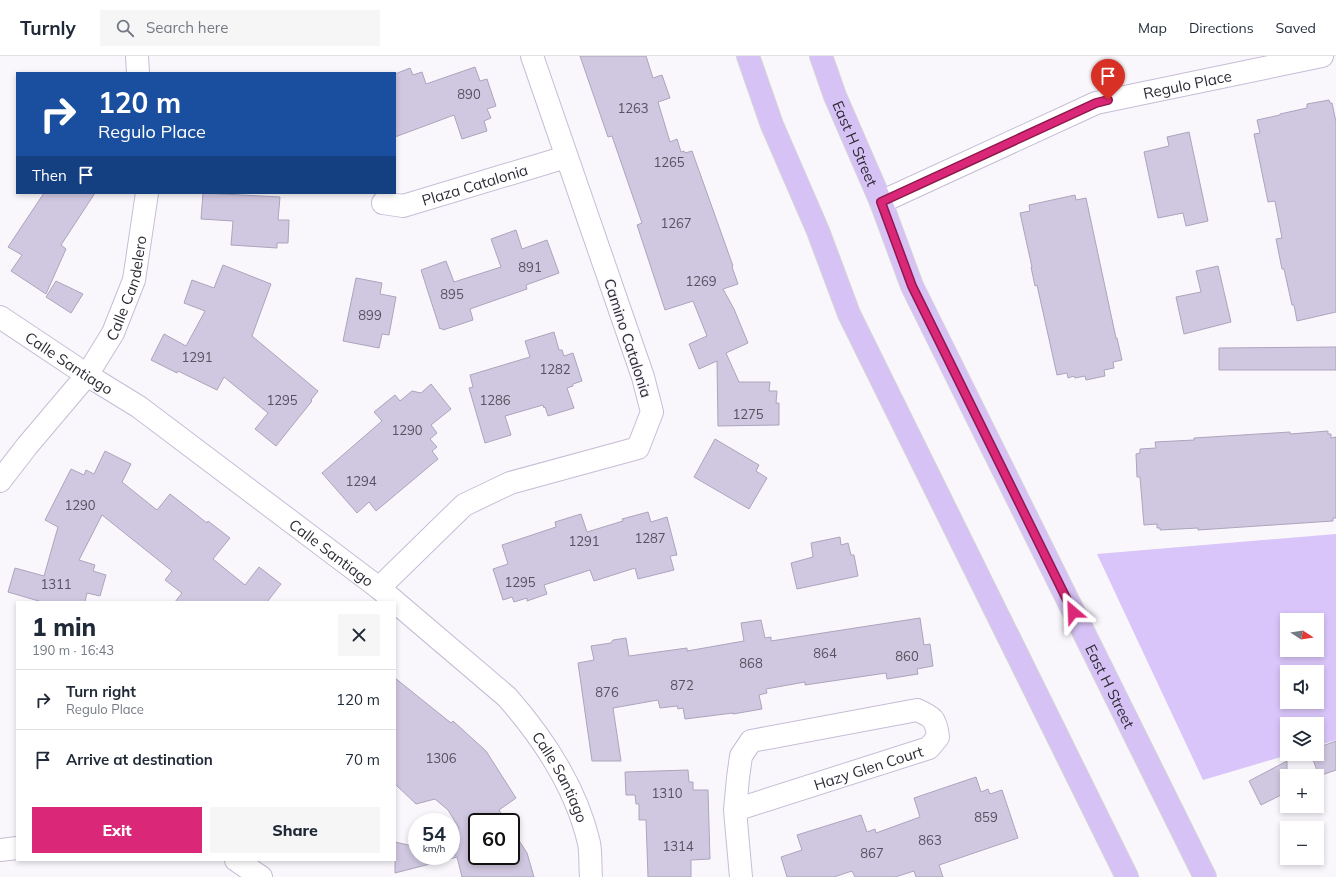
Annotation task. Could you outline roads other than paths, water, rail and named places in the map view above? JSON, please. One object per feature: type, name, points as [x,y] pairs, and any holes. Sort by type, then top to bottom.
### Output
[{"type":"main road","points":[[748,56],[772,125],[818,231],[849,314],[1126,877]]},
{"type":"main road","name":"East H Street","points":[[821,56],[835,96],[881,202],[912,286],[1205,877]]},
{"type":"street","points":[[137,56],[138,72]]},
{"type":"street","name":"Camino Catalonia","points":[[379,588],[464,506],[510,483],[638,448],[652,412],[643,377],[532,56]]},
{"type":"street","name":"Regulo Place","points":[[881,202],[1096,103],[1322,56]]},
{"type":"street","name":"Plaza Catalonia","points":[[383,203],[402,206],[566,157]]},
{"type":"street","name":"Calle Candelero","points":[[0,481],[26,446],[87,375],[112,333],[134,280],[147,194]]},
{"type":"street","name":"Calle Santiago","points":[[0,317],[87,375],[139,407],[394,601]]},
{"type":"street","name":"Calle Santiago","points":[[396,602],[507,697],[542,740],[557,763],[581,817],[589,845],[591,877]]},
{"type":"street","name":"Hazy Glen Court","points":[[917,710],[929,715],[936,724],[938,737],[929,748],[736,810],[741,756],[750,741],[917,710]]},
{"type":"street","points":[[736,810],[741,877]]},
{"type":"street","points":[[0,850],[16,848]]},
{"type":"street","points":[[237,861],[261,877]]}]
